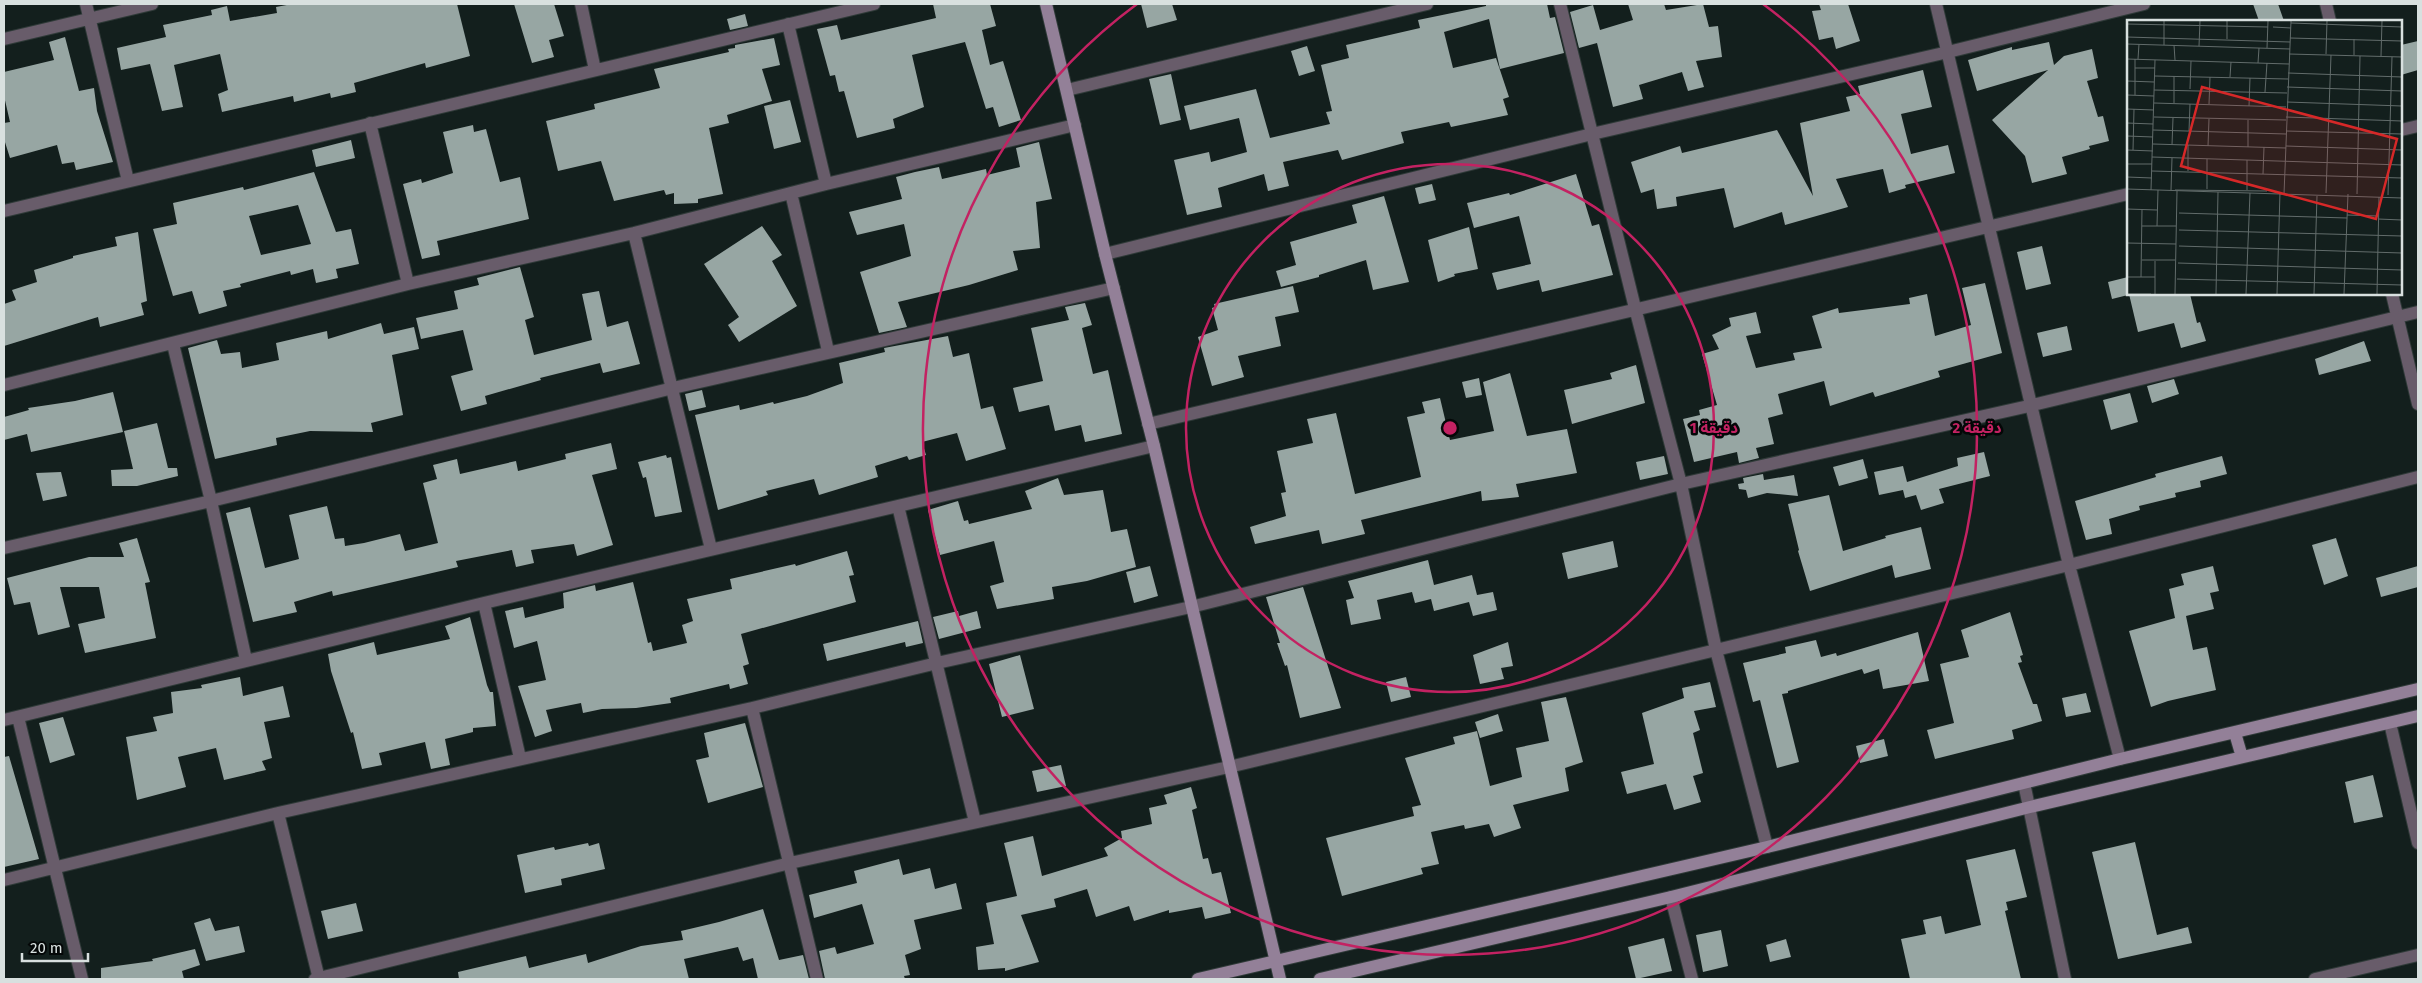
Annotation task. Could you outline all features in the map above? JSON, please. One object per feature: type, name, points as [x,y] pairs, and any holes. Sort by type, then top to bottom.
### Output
[{"type":"main road","points":[[1046,4],[1105,254],[1154,446],[1280,979]]},
{"type":"main road","points":[[1198,979],[1221,977],[1276,960],[1767,847],[2120,759],[2418,689]]},
{"type":"main road","points":[[1320,979],[1671,897],[2030,808],[2418,716]]},
{"type":"main road","points":[[2235,733],[2242,757]]},
{"type":"street","points":[[86,4],[128,181]]},
{"type":"street","points":[[4,39],[152,4]]},
{"type":"street","points":[[581,4],[595,70]]},
{"type":"street","points":[[4,211],[874,4]]},
{"type":"street","points":[[1067,90],[1427,4]]},
{"type":"street","points":[[1560,4],[1635,308],[1681,484],[1716,650],[1767,847]]},
{"type":"street","points":[[1936,4],[2033,405],[2069,565],[2120,759]]},
{"type":"street","points":[[1105,254],[1592,134],[1948,52],[2144,4]]},
{"type":"street","points":[[2326,4],[2330,20]]},
{"type":"street","points":[[788,24],[826,184]]},
{"type":"street","points":[[370,123],[408,284]]},
{"type":"street","points":[[4,385],[408,284],[634,233],[826,184],[1075,125]]},
{"type":"street","points":[[2402,130],[2418,126]]},
{"type":"street","points":[[791,193],[828,351]]},
{"type":"street","points":[[1148,424],[1635,308],[2127,194]]},
{"type":"street","points":[[634,233],[711,549]]},
{"type":"street","points":[[4,548],[211,501],[828,351],[1114,288]]},
{"type":"street","points":[[2392,295],[2418,404]]},
{"type":"street","points":[[4,880],[278,813],[752,708],[937,662],[1191,607],[1681,484],[2033,405],[2418,312]]},
{"type":"street","points":[[173,344],[211,501],[246,660]]},
{"type":"street","points":[[4,720],[484,603],[1154,446]]},
{"type":"street","points":[[278,813],[318,979],[790,863],[1230,767],[2069,565],[2418,476]]},
{"type":"street","points":[[898,506],[975,822]]},
{"type":"street","points":[[484,603],[520,758]]},
{"type":"street","points":[[752,708],[817,979]]},
{"type":"street","points":[[18,717],[82,979]]},
{"type":"street","points":[[2390,723],[2418,843]]},
{"type":"street","points":[[2024,783],[2065,979]]},
{"type":"street","points":[[1671,897],[1692,979]]},
{"type":"street","points":[[2315,979],[2418,954]]},
{"type":"building","points":[[292,4],[457,4],[470,56],[426,68],[425,63],[354,83],[356,92],[331,98],[330,93],[294,102],[293,96],[222,112],[218,94],[228,90],[220,54],[174,65],[183,107],[162,111],[150,64],[121,70],[117,48],[166,37],[163,25],[212,15],[211,10],[227,6],[230,21],[277,13],[276,7]]},
{"type":"building","points":[[514,4],[554,4],[564,36],[549,40],[554,57],[532,63]]},
{"type":"building","points":[[933,4],[990,4],[996,26],[982,30],[990,65],[1003,61],[1021,120],[999,127],[993,107],[986,109],[965,42],[912,55],[924,107],[893,119],[895,128],[857,138],[844,91],[839,92],[835,75],[830,76],[817,29],[837,25],[841,40],[936,18]]},
{"type":"building","points":[[1141,4],[1172,4],[1177,20],[1147,28]]},
{"type":"building","points":[[1486,4],[1547,4],[1550,18],[1555,17],[1564,53],[1500,69],[1489,19],[1444,32],[1453,68],[1496,58],[1509,97],[1503,99],[1508,115],[1451,127],[1449,122],[1401,132],[1404,143],[1342,160],[1338,150],[1283,162],[1289,186],[1268,191],[1264,174],[1218,188],[1222,207],[1187,215],[1174,160],[1209,152],[1211,162],[1247,152],[1239,118],[1190,130],[1184,106],[1256,89],[1270,138],[1330,124],[1326,112],[1332,111],[1321,65],[1349,58],[1346,45],[1420,28],[1418,20],[1486,6]]},
{"type":"building","points":[[1628,4],[1664,4],[1666,10],[1703,4],[1709,27],[1718,26],[1722,57],[1696,61],[1704,87],[1688,91],[1682,72],[1639,85],[1643,99],[1613,107],[1597,43],[1579,48],[1570,12],[1593,5],[1600,30],[1633,20]]},
{"type":"building","points":[[1819,4],[1848,4],[1860,41],[1836,49],[1833,37],[1819,40],[1812,11],[1821,10]]},
{"type":"building","points":[[2253,4],[2278,4],[2284,20],[2259,20]]},
{"type":"building","points":[[745,14],[748,26],[730,30],[727,19]]},
{"type":"building","points":[[65,37],[79,91],[94,88],[97,111],[113,162],[76,170],[74,162],[62,164],[57,145],[10,158],[4,139],[4,123],[10,122],[4,96],[4,72],[54,60],[49,42]]},
{"type":"building","points":[[774,38],[780,65],[762,69],[772,101],[727,115],[729,123],[709,128],[723,194],[698,199],[698,203],[674,204],[674,193],[666,195],[664,190],[614,201],[601,161],[558,171],[546,121],[595,109],[594,104],[660,88],[654,69],[729,52],[728,49],[735,48],[735,45]]},
{"type":"building","points":[[2418,41],[2418,70],[2402,75],[2402,45]]},
{"type":"building","points":[[2049,42],[2054,65],[2064,56],[2092,49],[2098,78],[2087,81],[2098,117],[2103,116],[2109,141],[2089,146],[2090,149],[2062,157],[2067,174],[2032,183],[2025,156],[1992,120],[2048,70],[1977,91],[1968,60],[2012,47],[2012,50]]},
{"type":"building","points":[[1307,46],[1315,71],[1299,76],[1291,51]]},
{"type":"building","points":[[1923,70],[1932,107],[1901,114],[1911,154],[1948,145],[1955,173],[1905,185],[1906,188],[1889,193],[1883,169],[1836,179],[1848,207],[1785,225],[1782,212],[1734,228],[1724,188],[1676,197],[1677,206],[1657,209],[1654,189],[1641,193],[1631,162],[1680,146],[1682,153],[1777,130],[1813,196],[1800,123],[1850,111],[1846,97],[1860,94],[1858,86]]},
{"type":"building","points":[[1171,74],[1181,120],[1160,125],[1149,79]]},
{"type":"building","points":[[790,100],[801,142],[774,149],[764,106]]},
{"type":"building","points":[[473,125],[474,132],[486,129],[500,182],[520,177],[529,219],[437,241],[440,255],[422,259],[403,184],[421,179],[422,183],[453,173],[443,132]]},
{"type":"building","points":[[351,140],[355,158],[316,167],[312,150]]},
{"type":"building","points":[[1039,142],[1052,199],[1036,202],[1040,248],[1013,251],[1018,270],[969,285],[898,302],[907,327],[879,333],[860,272],[911,256],[904,224],[857,235],[849,212],[902,199],[896,177],[915,172],[939,167],[942,179],[986,169],[987,175],[1020,167],[1016,148]]},
{"type":"building","points":[[314,172],[336,232],[351,229],[359,264],[336,269],[338,278],[316,283],[313,269],[291,275],[290,271],[240,284],[241,287],[223,291],[227,306],[199,314],[192,291],[173,296],[153,229],[177,224],[173,203],[243,187],[244,190]],"holes":[[[298,205],[311,244],[261,255],[249,216]]]},
{"type":"building","points":[[1576,174],[1592,226],[1599,224],[1613,275],[1542,292],[1539,280],[1497,290],[1492,273],[1531,264],[1519,216],[1474,228],[1467,203],[1509,193],[1510,195]]},
{"type":"building","points":[[1432,184],[1436,200],[1419,204],[1415,188]]},
{"type":"building","points":[[1384,196],[1409,282],[1373,290],[1366,260],[1319,275],[1319,277],[1281,287],[1276,271],[1296,265],[1290,242],[1357,223],[1352,205]]},
{"type":"building","points":[[762,226],[782,255],[772,261],[797,306],[739,342],[728,325],[739,317],[704,264]]},
{"type":"building","points":[[1469,227],[1478,269],[1454,274],[1455,276],[1438,282],[1428,240]]},
{"type":"building","points":[[138,232],[147,301],[141,303],[144,315],[100,327],[98,317],[4,346],[4,304],[16,300],[12,290],[37,282],[34,270],[73,258],[73,256],[117,246],[115,237]]},
{"type":"building","points":[[2042,246],[2051,284],[2026,290],[2017,252]]},
{"type":"building","points":[[520,267],[534,317],[525,320],[534,355],[592,340],[582,294],[599,291],[607,327],[628,321],[640,364],[603,373],[600,363],[540,378],[541,380],[485,396],[487,404],[461,411],[451,376],[473,370],[463,330],[421,339],[416,318],[458,309],[454,291],[479,285],[477,278]]},
{"type":"building","points":[[2127,277],[2128,295],[2112,299],[2108,282]]},
{"type":"building","points":[[1985,283],[2002,353],[1938,371],[1940,377],[1875,397],[1873,392],[1830,406],[1824,381],[1778,394],[1783,414],[1768,418],[1774,444],[1756,448],[1759,458],[1739,463],[1737,452],[1694,462],[1683,419],[1700,415],[1699,410],[1717,405],[1702,354],[1719,349],[1712,335],[1731,326],[1729,318],[1756,312],[1761,333],[1746,336],[1756,368],[1795,360],[1793,353],[1822,348],[1812,316],[1838,308],[1839,313],[1910,304],[1909,298],[1927,294],[1935,336],[1971,325],[1962,288]]},
{"type":"building","points":[[1293,286],[1299,312],[1275,317],[1281,346],[1238,356],[1244,377],[1212,386],[1198,337],[1218,330],[1212,308],[1215,307],[1214,304]]},
{"type":"building","points":[[2129,295],[2190,295],[2197,323],[2200,322],[2206,341],[2181,348],[2174,323],[2138,332]]},
{"type":"building","points":[[1085,303],[1092,325],[1082,328],[1093,374],[1108,370],[1122,434],[1085,442],[1081,425],[1055,431],[1049,405],[1019,412],[1013,388],[1043,381],[1031,328],[1069,320],[1065,307]]},
{"type":"building","points":[[381,323],[384,334],[414,327],[419,349],[392,355],[403,415],[371,423],[373,432],[310,431],[276,438],[277,445],[215,459],[188,348],[217,340],[221,354],[240,352],[242,368],[279,360],[276,343],[327,331],[328,339]]},
{"type":"building","points":[[2067,326],[2072,350],[2043,357],[2037,333]]},
{"type":"building","points":[[948,336],[953,357],[969,353],[981,409],[993,406],[1006,449],[966,461],[957,433],[922,442],[926,455],[909,460],[907,456],[875,466],[878,477],[819,495],[814,479],[766,491],[768,495],[718,510],[695,415],[739,405],[740,410],[807,396],[843,383],[839,363],[885,352],[884,348]]},
{"type":"building","points":[[2364,341],[2371,361],[2319,375],[2315,359]]},
{"type":"building","points":[[1636,365],[1645,403],[1572,424],[1564,390],[1612,379],[1610,373]]},
{"type":"building","points":[[1510,373],[1527,436],[1567,429],[1577,473],[1516,484],[1519,497],[1482,501],[1481,491],[1361,520],[1365,534],[1322,544],[1319,530],[1255,544],[1250,527],[1286,516],[1281,493],[1286,492],[1277,451],[1313,443],[1307,419],[1336,413],[1355,494],[1421,477],[1407,417],[1425,413],[1422,402],[1440,398],[1450,440],[1494,431],[1483,382]]},
{"type":"building","points":[[1479,378],[1482,395],[1466,398],[1462,382]]},
{"type":"building","points":[[2174,379],[2179,394],[2152,403],[2147,386]]},
{"type":"building","points":[[702,390],[706,407],[689,411],[685,394]]},
{"type":"building","points":[[113,392],[123,432],[31,452],[27,434],[4,440],[4,417],[29,410],[28,408],[75,401]]},
{"type":"building","points":[[2130,393],[2138,422],[2111,430],[2103,400]]},
{"type":"building","points":[[157,423],[168,468],[177,468],[178,476],[137,486],[112,486],[111,470],[133,469],[124,431]]},
{"type":"building","points":[[611,443],[617,469],[592,475],[613,545],[577,556],[574,544],[531,550],[534,563],[516,567],[512,550],[456,561],[458,567],[333,596],[332,591],[294,602],[297,612],[253,622],[226,513],[250,507],[265,568],[299,559],[289,515],[327,506],[335,539],[344,538],[345,546],[400,534],[405,551],[438,543],[423,483],[437,479],[433,465],[457,459],[460,474],[516,461],[518,471],[566,459],[565,454]]},
{"type":"building","points":[[1984,452],[1990,476],[1939,489],[1944,503],[1921,510],[1916,495],[1905,498],[1903,490],[1879,495],[1874,472],[1903,466],[1907,482],[1958,466],[1957,458]]},
{"type":"building","points":[[666,455],[667,458],[671,457],[682,512],[655,517],[646,477],[643,478],[638,462]]},
{"type":"building","points":[[1664,456],[1668,474],[1640,480],[1636,462]]},
{"type":"building","points":[[2222,456],[2227,474],[2200,481],[2201,487],[2175,493],[2176,497],[2139,506],[2140,510],[2109,519],[2112,534],[2086,540],[2075,501],[2156,477],[2155,474]]},
{"type":"building","points":[[1863,459],[1868,478],[1839,486],[1833,467]]},
{"type":"building","points":[[61,472],[67,496],[43,501],[36,473]]},
{"type":"building","points":[[1763,474],[1764,480],[1794,475],[1798,496],[1767,493],[1748,498],[1746,490],[1739,489],[1738,484],[1744,483],[1743,478]]},
{"type":"building","points":[[1058,478],[1064,495],[1103,490],[1111,532],[1127,529],[1136,567],[1087,581],[1052,587],[1054,599],[997,609],[990,586],[1004,582],[994,541],[940,555],[928,510],[958,501],[964,521],[968,520],[969,524],[1032,509],[1025,491]]},
{"type":"building","points":[[1829,495],[1843,551],[1886,538],[1885,536],[1921,527],[1931,569],[1895,578],[1892,565],[1810,591],[1798,551],[1788,504]]},
{"type":"building","points":[[137,538],[150,582],[145,583],[156,638],[85,653],[78,624],[105,618],[99,587],[60,587],[70,627],[38,635],[30,602],[14,605],[7,578],[89,557],[124,557],[119,543]]},
{"type":"building","points":[[2336,538],[2348,576],[2324,585],[2312,545]]},
{"type":"building","points":[[1613,541],[1618,567],[1568,579],[1562,553]]},
{"type":"building","points":[[847,551],[854,575],[849,576],[856,602],[741,634],[749,664],[743,666],[748,684],[730,689],[729,684],[670,698],[671,703],[636,708],[602,709],[583,713],[581,703],[546,710],[552,731],[535,737],[518,686],[546,680],[537,641],[514,648],[505,611],[523,607],[525,618],[564,608],[563,593],[595,585],[596,591],[633,582],[648,643],[651,642],[653,651],[687,643],[682,625],[693,621],[687,599],[732,589],[730,579],[795,564],[796,566]]},
{"type":"building","points":[[1428,560],[1434,585],[1472,575],[1477,595],[1493,592],[1497,610],[1473,616],[1469,602],[1434,611],[1431,599],[1415,603],[1412,592],[1377,600],[1381,619],[1351,625],[1346,600],[1354,598],[1348,581]]},
{"type":"building","points":[[1150,566],[1158,596],[1134,603],[1126,572]]},
{"type":"building","points":[[2213,566],[2219,591],[2210,593],[2214,609],[2186,616],[2193,650],[2207,647],[2216,690],[2168,701],[2151,707],[2129,631],[2175,618],[2169,589],[2184,585],[2181,574]]},
{"type":"building","points":[[2418,566],[2418,587],[2381,597],[2376,578]]},
{"type":"building","points":[[1303,587],[1341,708],[1300,718],[1287,665],[1285,666],[1277,643],[1280,643],[1266,597]]},
{"type":"building","points":[[958,611],[959,616],[977,611],[981,628],[939,639],[933,617]]},
{"type":"building","points":[[2010,612],[2023,655],[2020,656],[2022,662],[2018,663],[2033,704],[2037,704],[2042,721],[2012,730],[2014,739],[1935,759],[1927,730],[1954,723],[1940,664],[1969,657],[1961,630]]},
{"type":"building","points":[[470,617],[487,685],[490,692],[493,692],[496,726],[473,728],[473,732],[445,739],[450,765],[431,769],[425,742],[379,753],[382,765],[362,769],[353,732],[351,733],[331,671],[328,654],[374,642],[377,655],[450,639],[445,626]]},
{"type":"building","points":[[918,621],[923,643],[906,647],[905,642],[827,661],[823,644]]},
{"type":"building","points":[[1918,632],[1929,681],[1883,689],[1879,669],[1864,674],[1862,669],[1782,694],[1799,762],[1777,768],[1760,700],[1753,702],[1743,663],[1786,653],[1785,647],[1816,640],[1821,657],[1836,653],[1837,656]]},
{"type":"building","points":[[1508,642],[1513,666],[1501,668],[1504,679],[1480,684],[1473,655]]},
{"type":"building","points":[[1020,655],[1034,709],[1002,717],[989,664]]},
{"type":"building","points":[[240,677],[243,696],[283,686],[290,717],[264,722],[272,758],[262,761],[266,770],[224,780],[216,748],[178,757],[186,787],[137,800],[126,737],[157,731],[153,717],[173,713],[171,692],[202,688],[201,685]]},
{"type":"building","points":[[1406,677],[1411,697],[1391,702],[1386,682]]},
{"type":"building","points":[[1710,682],[1716,707],[1694,711],[1700,730],[1693,733],[1703,773],[1693,776],[1701,802],[1674,810],[1666,784],[1627,794],[1621,772],[1654,764],[1642,713],[1684,698],[1682,688]]},
{"type":"building","points":[[2086,693],[2091,712],[2066,717],[2062,698]]},
{"type":"building","points":[[1566,697],[1583,762],[1565,768],[1569,791],[1513,805],[1521,828],[1494,837],[1489,824],[1465,829],[1464,825],[1431,832],[1439,864],[1421,868],[1423,874],[1342,896],[1326,838],[1414,816],[1412,807],[1421,805],[1405,758],[1455,744],[1453,737],[1477,731],[1490,786],[1522,777],[1516,748],[1549,741],[1541,702]]},
{"type":"building","points":[[1498,714],[1503,731],[1480,738],[1475,722]]},
{"type":"building","points":[[63,717],[75,755],[50,763],[39,723]]},
{"type":"building","points":[[745,723],[763,787],[708,803],[696,760],[709,757],[704,733]]},
{"type":"building","points":[[1884,739],[1888,756],[1860,763],[1856,746]]},
{"type":"building","points":[[9,756],[39,859],[4,867],[4,757]]},
{"type":"building","points":[[1061,765],[1066,786],[1037,792],[1032,771]]},
{"type":"building","points":[[2373,775],[2383,817],[2354,823],[2345,782]]},
{"type":"building","points":[[1191,787],[1197,808],[1192,810],[1203,859],[1208,858],[1212,874],[1221,872],[1231,913],[1205,919],[1202,907],[1169,913],[1169,910],[1134,921],[1129,906],[1096,917],[1087,889],[1054,899],[1056,907],[1021,915],[1039,962],[1005,971],[1005,968],[978,970],[976,947],[994,944],[986,903],[1017,896],[1004,843],[1033,836],[1042,876],[1108,856],[1104,848],[1122,838],[1121,831],[1152,824],[1149,808],[1167,804],[1164,795]]},
{"type":"building","points":[[2135,842],[2157,935],[2188,927],[2192,943],[2118,959],[2092,852]]},
{"type":"building","points":[[588,843],[589,846],[599,843],[605,869],[561,879],[562,885],[525,893],[517,855],[554,847],[555,850]]},
{"type":"building","points":[[2015,849],[2027,897],[2006,902],[2008,910],[2005,911],[2021,979],[1910,979],[1901,939],[1926,934],[1923,920],[1941,916],[1945,934],[1981,925],[1966,860]]},
{"type":"building","points":[[899,859],[903,875],[930,868],[935,889],[956,883],[962,909],[914,920],[921,949],[905,955],[910,975],[904,976],[905,979],[825,979],[819,951],[835,947],[837,954],[874,944],[862,904],[814,918],[809,895],[857,883],[854,871]]},
{"type":"building","points":[[356,903],[363,931],[328,939],[321,911]]},
{"type":"building","points":[[763,909],[779,960],[803,955],[809,979],[758,979],[753,958],[743,961],[738,947],[684,959],[689,979],[459,979],[458,972],[526,956],[529,968],[586,954],[588,963],[641,946],[683,940],[681,931]]},
{"type":"building","points":[[210,918],[215,931],[239,926],[245,952],[206,961],[194,923]]},
{"type":"building","points":[[1721,930],[1728,966],[1703,972],[1696,935]]},
{"type":"building","points":[[1664,938],[1672,971],[1636,979],[1628,947]]},
{"type":"building","points":[[1786,939],[1791,957],[1770,962],[1766,945]]},
{"type":"building","points":[[195,949],[200,965],[182,971],[184,979],[101,979],[101,968],[153,961],[152,959]]}]
